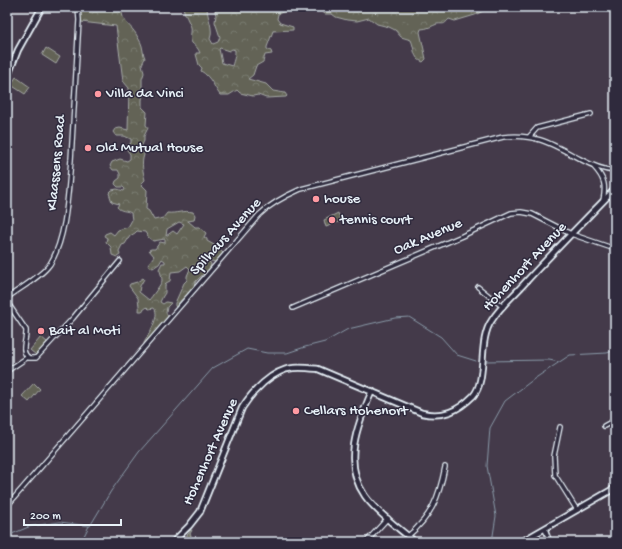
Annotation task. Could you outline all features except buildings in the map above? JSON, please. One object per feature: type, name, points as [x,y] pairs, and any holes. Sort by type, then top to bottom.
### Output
[{"type":"street","points":[[7,78],[18,50],[42,7]]},
{"type":"street","name":"Klaassens Road","points":[[7,298],[48,267],[62,230],[68,192],[72,145],[79,20],[78,7]]},
{"type":"street","points":[[529,137],[537,128],[591,114]]},
{"type":"street","name":"Spilhaus Avenue","points":[[7,506],[259,215],[286,195],[300,189],[503,137],[517,135],[538,138],[593,166],[615,171]]},
{"type":"street","name":"Spilhaus Avenue","points":[[593,166],[604,180],[602,202]]},
{"type":"street","name":"Hohenhort Avenue","points":[[173,542],[200,512],[242,408],[248,398],[262,383],[286,369],[307,367],[323,371],[422,413],[432,415],[447,414],[457,409],[476,392],[480,378],[486,332],[491,320],[615,189]]},
{"type":"street","name":"Oak Avenue","points":[[293,308],[462,236],[511,213],[521,212],[532,214],[571,234],[615,250]]},
{"type":"street","points":[[7,372],[28,357],[33,358],[38,356],[120,261]]},
{"type":"street","points":[[478,287],[503,307]]},
{"type":"street","points":[[7,302],[25,328],[26,334],[23,350],[28,357]]},
{"type":"street","points":[[372,391],[359,422],[353,443],[352,454],[355,475],[366,497],[415,542]]},
{"type":"street","points":[[604,426],[615,420]]},
{"type":"street","points":[[560,427],[554,456],[555,475],[577,510]]},
{"type":"street","points":[[408,536],[420,526],[429,515],[442,483],[445,467]]},
{"type":"street","points":[[521,542],[615,488]]},
{"type":"street","points":[[366,542],[388,518]]},
{"type":"street","points":[[546,529],[550,542]]},
{"type":"green space","points":[[79,7],[116,7],[122,13],[124,19],[142,44],[145,58],[142,64],[144,73],[142,79],[142,107],[147,112],[146,125],[148,128],[142,145],[145,180],[141,184],[147,190],[146,209],[149,211],[154,220],[163,218],[167,213],[186,211],[193,212],[195,215],[194,220],[188,221],[206,233],[204,237],[207,241],[214,245],[213,249],[220,250],[223,253],[215,262],[208,260],[211,264],[210,268],[196,281],[191,292],[181,300],[176,307],[175,303],[184,283],[187,280],[190,269],[187,266],[180,271],[171,272],[170,281],[166,283],[165,293],[160,302],[163,304],[166,302],[171,303],[167,307],[167,319],[144,344],[153,326],[156,311],[154,308],[149,309],[147,307],[142,311],[139,311],[138,298],[129,286],[130,284],[143,278],[144,279],[140,286],[139,292],[149,300],[152,297],[162,281],[159,269],[165,261],[162,259],[159,264],[153,268],[150,267],[148,264],[154,256],[149,250],[155,249],[160,242],[165,243],[165,239],[153,241],[145,232],[137,231],[130,236],[125,244],[122,245],[119,251],[120,255],[117,257],[112,255],[111,247],[106,242],[107,238],[104,236],[105,234],[110,232],[114,235],[118,230],[128,227],[132,220],[131,213],[119,209],[117,207],[119,204],[112,202],[109,193],[112,190],[117,189],[124,191],[125,189],[123,187],[118,187],[115,184],[120,178],[120,174],[118,170],[113,170],[110,166],[112,162],[120,159],[127,161],[130,159],[130,154],[125,147],[131,143],[131,139],[124,136],[116,136],[113,132],[115,129],[120,128],[128,130],[129,88],[123,81],[116,26],[81,22]],"holes":[[[179,222],[184,224],[177,234],[173,231],[166,236],[167,229]]]},
{"type":"green space","points":[[183,7],[207,7],[211,27],[210,39],[213,44],[218,42],[220,37],[215,22],[215,7],[287,7],[285,11],[278,14],[277,19],[280,23],[293,27],[293,30],[273,31],[267,47],[272,54],[265,55],[263,62],[256,66],[253,75],[248,79],[266,84],[273,91],[285,93],[287,96],[266,98],[258,95],[253,96],[240,93],[237,90],[229,95],[220,95],[210,79],[201,71],[202,68],[199,65],[196,54],[200,53],[191,41],[191,27]],"holes":[[[219,49],[229,51],[232,49],[235,50],[235,57],[232,66],[222,63]]]},
{"type":"green space","points":[[308,7],[502,7],[495,10],[487,9],[475,15],[455,21],[449,19],[444,23],[421,29],[420,32],[426,59],[423,62],[415,55],[411,40],[401,37],[395,30],[389,27],[377,24],[369,18],[357,21],[347,20],[336,17],[332,14],[325,14],[320,10]]},
{"type":"green space","points":[[46,48],[60,57],[56,64],[42,55]]},
{"type":"green space","points":[[16,77],[30,87],[25,94],[11,85]]},
{"type":"green space","name":"tennis court","points":[[338,213],[341,221],[326,227],[324,220]]},
{"type":"green space","points":[[41,337],[47,342],[36,355],[30,350]]},
{"type":"green space","points":[[34,383],[40,389],[29,402],[22,396]]},
{"type":"green space","points":[[191,530],[190,534],[193,542],[182,542]]},
{"type":"waterway","points":[[7,536],[31,526],[60,522],[90,526],[111,491],[139,452],[213,368],[247,349],[267,353],[287,353],[325,342],[348,329],[395,318],[409,317],[441,337],[457,355],[476,361]]},
{"type":"waterway","points":[[492,542],[496,516],[487,466],[490,428],[505,401],[534,379],[570,355],[607,353],[615,350]]},
{"type":"waterway","points":[[486,361],[549,360],[559,362]]},
{"type":"waterway","points":[[81,542],[89,526]]},
{"type":"place","name":"Villa da Vinci","points":[[98,94]]},
{"type":"place","name":"Old Mutual House","points":[[88,148]]},
{"type":"place","name":"house","points":[[316,199]]},
{"type":"place","name":"tennis court","points":[[332,220]]},
{"type":"place","name":"Bait al Moti","points":[[41,331]]},
{"type":"place","name":"Cellars Hohenort","points":[[296,411]]}]
